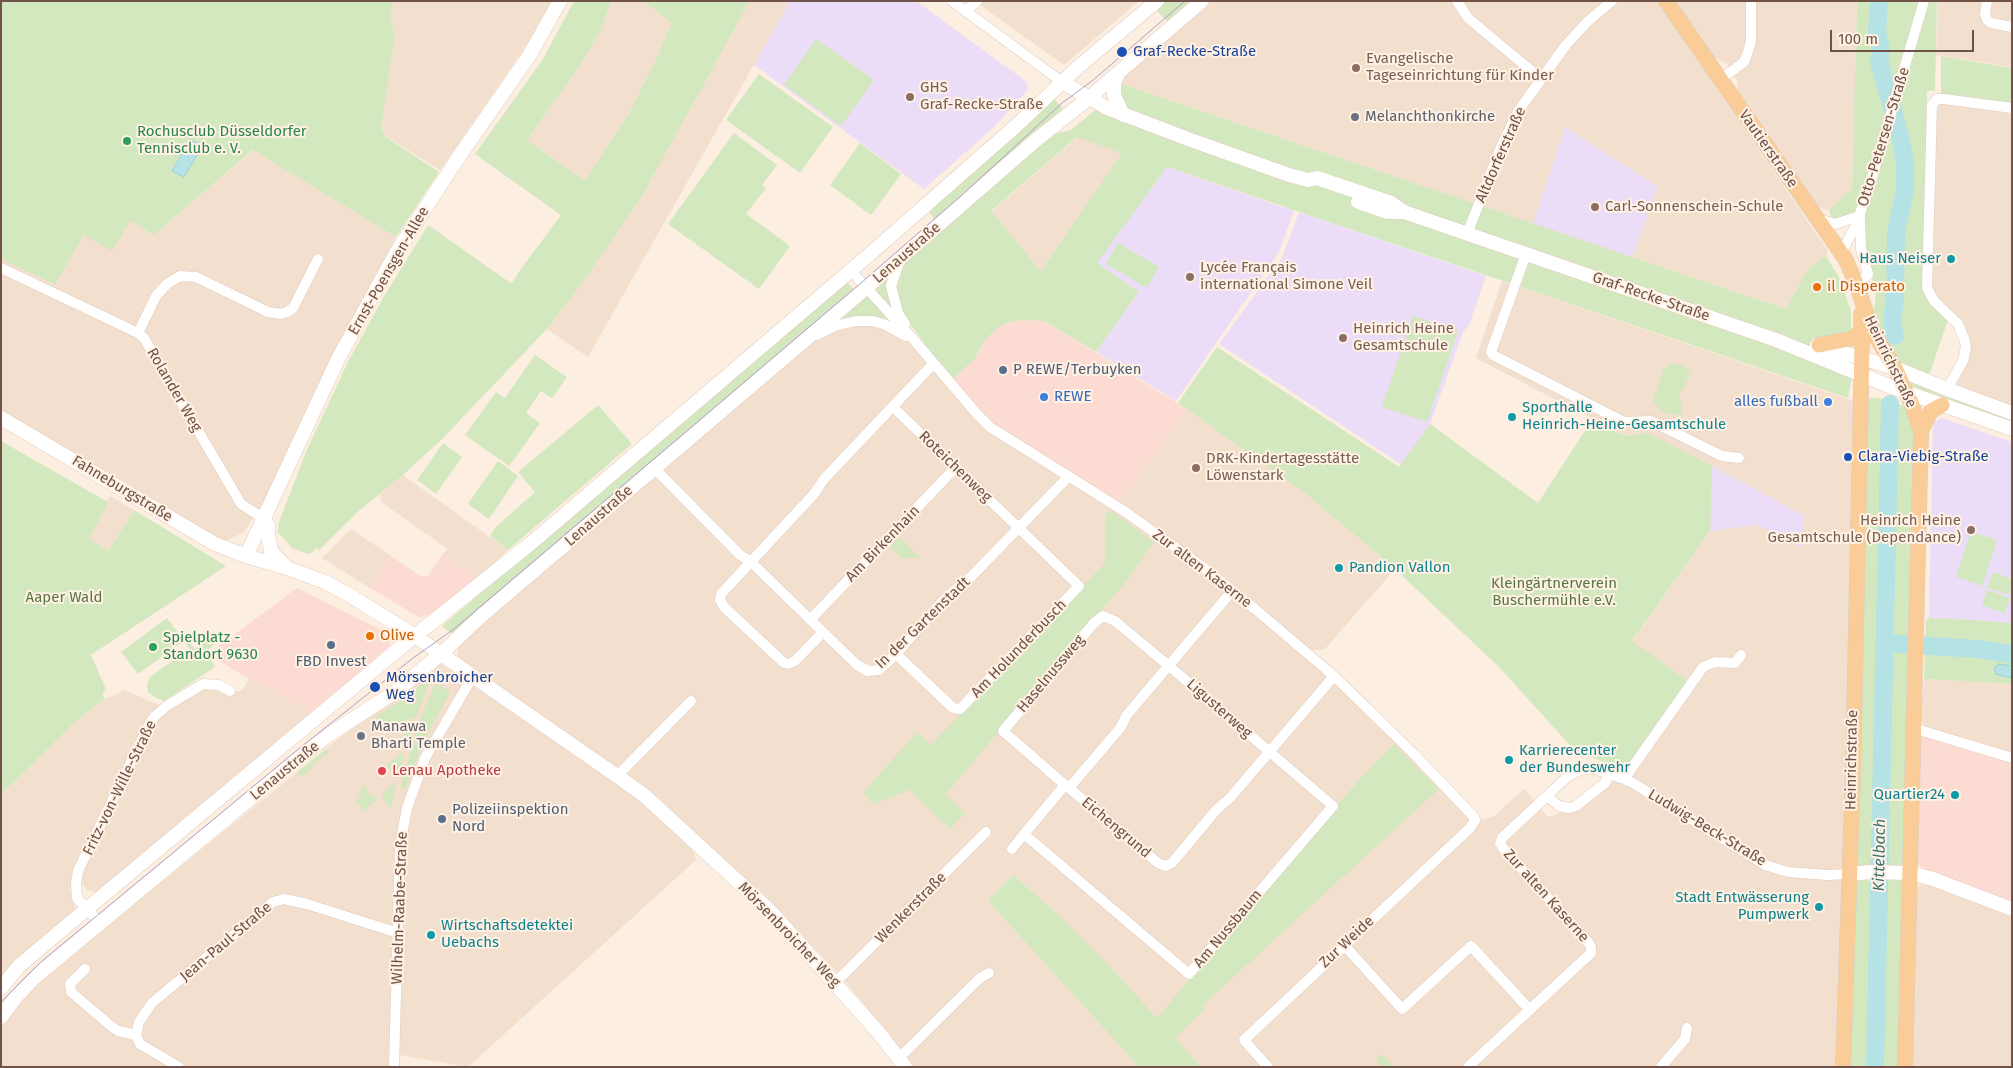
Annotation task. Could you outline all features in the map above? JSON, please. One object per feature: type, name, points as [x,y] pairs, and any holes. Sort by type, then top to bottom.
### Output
[{"type":"main road","name":"Vautierstraße","points":[[1666,1],[1841,252],[1858,286],[1861,302]]},
{"type":"main road","name":"Heinrichstraße","points":[[1843,1067],[1862,356],[1861,302]]},
{"type":"main road","name":"Heinrichstraße","points":[[1861,302],[1872,332],[1896,368],[1921,431],[1905,1067]]},
{"type":"main road","points":[[1820,345],[1854,338],[1861,328]]},
{"type":"main road","points":[[1921,431],[1931,411],[1942,405]]},
{"type":"street","name":"Ernst-Poensgen-Allee","points":[[246,556],[338,359],[396,253],[458,158],[529,56],[560,1]]},
{"type":"street","name":"Graf-Recke-Straße","points":[[952,1],[1062,82],[1123,115],[1289,175],[1308,180],[1314,186],[1387,212],[1404,212],[1776,340],[1907,393],[2012,429]]},
{"type":"street","points":[[966,11],[977,1]]},
{"type":"street","points":[[1083,95],[1074,84],[1075,79],[1089,66],[1092,57],[1156,1]]},
{"type":"street","name":"Lenaustraße","points":[[1,1017],[29,983],[305,753],[330,734],[395,692],[441,654],[480,618],[1059,121],[1083,95],[1120,71],[1202,1]]},
{"type":"street","points":[[1457,1],[1468,18],[1540,78]]},
{"type":"street","name":"Altdorferstraße","points":[[1467,234],[1501,148],[1519,110],[1540,78],[1566,45],[1587,22],[1612,1]]},
{"type":"street","points":[[1720,80],[1744,62],[1748,52],[1751,40],[1751,1]]},
{"type":"street","name":"Otto-Petersen-Straße","points":[[1841,252],[1860,216],[1924,1]]},
{"type":"street","points":[[1987,1],[1985,14],[1987,20],[1991,23],[2012,27]]},
{"type":"street","name":"Lenaustraße","points":[[1,988],[19,966],[415,636],[530,544],[851,271],[1092,57]]},
{"type":"street","points":[[1120,71],[1115,79],[1114,92],[1116,102],[1123,115]]},
{"type":"street","points":[[1947,389],[1963,361],[1966,347],[1958,324],[1934,301],[1927,288],[1932,105],[1937,99],[2012,108]]},
{"type":"street","name":"Otto-Petersen-Straße","points":[[1816,218],[1834,224],[1860,216]]},
{"type":"street","name":"Otto-Petersen-Straße","points":[[1858,286],[1868,274],[1861,249],[1860,216]]},
{"type":"street","points":[[1526,254],[1491,352],[1493,355],[1624,422],[1651,421],[1722,456],[1740,458]]},
{"type":"street","name":"Zur alten Kaserne","points":[[900,258],[893,277],[892,294],[898,313],[914,340]]},
{"type":"street","points":[[138,334],[156,296],[168,284],[180,276],[196,277],[268,312],[281,314],[293,308],[318,259]]},
{"type":"street","name":"Rolander Weg","points":[[1,268],[144,338],[241,504],[263,518]]},
{"type":"street","name":"Zur alten Kaserne","points":[[851,271],[990,427],[1069,476],[1162,538],[1232,591],[1334,676],[1473,814],[1475,820]]},
{"type":"street","name":"Zur alten Kaserne","points":[[802,342],[835,326],[856,321],[873,321],[886,324],[914,340]]},
{"type":"street","name":"Graf-Recke-Straße","points":[[1776,340],[1820,345],[1862,356],[2012,413]]},
{"type":"street","points":[[822,632],[795,661],[788,664],[780,660],[724,607],[720,600],[721,594],[814,494],[824,479],[933,364]]},
{"type":"street","name":"Roteichenweg","points":[[893,407],[1018,528]]},
{"type":"street","name":"Fahneburgstraße","points":[[1,418],[204,538],[246,556]]},
{"type":"street","name":"In der Gartenstadt","points":[[654,468],[732,548],[750,561],[857,665],[868,671],[879,670],[896,654],[940,604],[964,583],[1069,476]]},
{"type":"street","name":"Am Birkenhain","points":[[810,620],[955,468]]},
{"type":"street","points":[[263,518],[268,526],[271,551],[287,568]]},
{"type":"street","name":"Am Holunderbusch","points":[[896,654],[953,708],[958,710],[963,707],[1079,586],[1018,528]]},
{"type":"street","name":"Mörsenbroicher Weg","points":[[246,556],[308,575],[339,589],[415,636],[645,796],[771,912],[835,983],[902,1062]]},
{"type":"street","name":"Eichengrund","points":[[1232,591],[1067,786],[1158,863],[1166,866],[1172,863],[1334,676]]},
{"type":"street","name":"Haselnussweg","points":[[1067,786],[1002,731],[1103,616],[1115,621],[1169,666]]},
{"type":"street","points":[[1624,779],[1703,667],[1715,662],[1736,663],[1742,655]]},
{"type":"street","name":"Ligusterweg","points":[[1169,666],[1269,752]]},
{"type":"street","name":"Wilhelm-Raabe-Straße","points":[[394,1067],[400,847],[407,808],[425,758],[473,676]]},
{"type":"street","name":"Fritz-von-Wille-Straße","points":[[100,923],[77,898],[76,884],[78,871],[155,716],[182,695],[203,684],[218,685],[230,691]]},
{"type":"street","points":[[617,776],[691,701]]},
{"type":"street","points":[[1913,728],[2012,758]]},
{"type":"street","name":"Am Nussbaum","points":[[1024,834],[1189,974],[1333,806],[1269,752]]},
{"type":"street","name":"Ludwig-Beck-Straße","points":[[1500,842],[1568,776],[1577,771],[1595,769],[1624,779],[1765,865],[1788,872],[1827,875],[1871,872],[1910,873],[1933,879],[2012,909]]},
{"type":"street","points":[[1547,796],[1564,808],[1576,806],[1605,782],[1609,774]]},
{"type":"street","points":[[1012,849],[1067,786]]},
{"type":"street","name":"Zur Weide","points":[[1268,1067],[1244,1040],[1470,828],[1475,820]]},
{"type":"street","name":"Wenkerstraße","points":[[835,983],[986,832]]},
{"type":"street","name":"Zur alten Kaserne","points":[[1500,842],[1588,942],[1591,950],[1589,955],[1530,1010]]},
{"type":"street","name":"Jean-Paul-Straße","points":[[136,1035],[139,1022],[152,1004],[273,902],[284,899],[307,904],[398,933]]},
{"type":"street","points":[[1344,945],[1402,1009],[1470,946],[1530,1010],[1468,1067]]},
{"type":"street","points":[[85,969],[70,984],[72,992],[118,1031],[136,1035],[140,1044],[179,1067]]},
{"type":"street","points":[[902,1062],[980,978],[989,973]]},
{"type":"street","points":[[1661,1067],[1685,1039],[1687,1028]]},
{"type":"shaded area","points":[[393,1],[551,1],[539,27],[440,170],[387,137],[381,126],[395,36],[390,19]]},
{"type":"shaded area","points":[[612,1],[642,1],[672,23],[629,113],[585,181],[527,140],[581,64],[599,33]]},
{"type":"shaded area","points":[[750,1],[790,1],[588,357],[547,329],[583,282],[641,198]]},
{"type":"shaded area","name":"GHS Graf-Recke-Straße","points":[[790,1],[916,1],[1027,82],[1028,90],[993,128],[924,189],[754,65]]},
{"type":"shaded area","points":[[974,1],[1139,1],[1064,65]]},
{"type":"shaded area","points":[[1209,1],[1657,1],[1828,251],[1826,256],[1808,269],[1786,309],[1119,83],[1127,71]]},
{"type":"shaded area","points":[[1674,1],[1857,1],[1852,189],[1829,210],[1818,208],[1737,91],[1738,82],[1727,64],[1713,57]]},
{"type":"shaded area","points":[[1938,1],[2012,1],[2012,67],[1936,55]]},
{"type":"shaded area","points":[[1935,99],[2012,113],[2012,406],[1959,389],[1955,381],[1968,355],[1948,310],[1929,288]]},
{"type":"shaded area","name":"Carl-Sonnenschein-Schule","points":[[1565,127],[1658,187],[1631,260],[1532,227]]},
{"type":"shaded area","points":[[1078,137],[1123,153],[1041,271],[991,212]]},
{"type":"shaded area","points":[[254,150],[396,237],[271,491],[243,533],[223,542],[1,411],[1,259],[55,285],[84,235],[130,221],[154,235]]},
{"type":"shaded area","name":"Lycée Français international Simone Veil","points":[[1167,167],[1294,211],[1279,252],[1176,401],[1096,352],[1139,292],[1096,263]]},
{"type":"shaded area","name":"Heinrich Heine Gesamtschule","points":[[1299,212],[1486,276],[1469,325],[1463,332],[1430,424],[1402,465],[1219,344],[1282,258]]},
{"type":"shaded area","points":[[1502,281],[1857,402],[1841,1067],[1201,1067],[1106,962],[1060,916],[1013,875],[988,901],[1139,1067],[914,1067],[846,982],[764,895],[699,836],[629,775],[472,669],[458,657],[458,642],[804,345],[835,328],[857,323],[880,324],[912,342],[1333,677],[1477,821],[1494,816],[1524,789],[1548,817],[1577,808],[1633,768],[1689,682],[1632,642],[1710,531],[1648,433],[1625,436],[1476,358]]},
{"type":"shaded area","points":[[1013,321],[1044,321],[1187,409],[1118,505],[994,428],[952,380],[975,359],[982,344],[994,331],[1002,325]]},
{"type":"shaded area","points":[[1187,409],[1302,491],[1395,569],[1325,649],[1306,651],[1118,505]]},
{"type":"shaded area","name":"Heinrich Heine Gesamtschule (Dependance)","points":[[1941,418],[2012,442],[2012,623],[1929,618],[1933,423]]},
{"type":"shaded area","points":[[1712,466],[1803,515],[1804,548],[1758,525],[1710,531]]},
{"type":"shaded area","points":[[403,475],[508,550],[477,579],[443,554],[448,549],[381,502],[380,494]]},
{"type":"shaded area","points":[[110,496],[134,510],[108,551],[88,539]]},
{"type":"shaded area","points":[[351,529],[391,556],[370,588],[322,558]]},
{"type":"shaded area","points":[[443,554],[477,579],[433,614],[419,617],[370,588],[391,556],[420,576],[428,576]]},
{"type":"shaded area","points":[[297,588],[383,631],[390,642],[389,646],[313,713],[249,679],[208,654]]},
{"type":"shaded area","points":[[438,662],[643,802],[694,851],[696,860],[468,1067],[389,1053],[388,1067],[1,1067],[1,1026],[4,1020],[41,979],[332,744]]},
{"type":"shaded area","points":[[249,679],[313,713],[98,892],[87,890],[81,882],[69,888],[75,909],[70,919],[1,980],[1,795],[76,721],[105,699],[125,690],[153,703],[171,707],[203,686],[230,692],[242,691]]},
{"type":"shaded area","points":[[1924,679],[2012,684],[2012,760],[1927,732],[1920,717]]},
{"type":"shaded area","points":[[1927,732],[2012,760],[2012,901],[1930,872],[1920,866],[1917,860],[1919,744],[1921,738]]},
{"type":"shaded area","points":[[1924,883],[1936,886],[2012,917],[2012,1067],[1911,1067],[1915,892]]},
{"type":"green space","name":"Rochusclub Düsseldorfer Tennisclub e. V.","points":[[1,1],[393,1],[390,19],[395,36],[381,127],[386,137],[439,172],[396,237],[253,150],[154,235],[130,221],[112,251],[84,235],[55,285],[1,259]]},
{"type":"green space","points":[[574,1],[612,1],[599,33],[581,64],[527,140],[585,181],[629,113],[672,23],[642,1],[750,1],[641,198],[583,282],[547,329],[443,438],[403,475],[360,510],[319,550],[316,548],[312,553],[308,554],[292,548],[278,532],[279,522],[306,452],[348,362],[383,298],[428,225],[512,284],[561,215],[475,154],[543,59]]},
{"type":"green space","points":[[1164,1],[1195,1],[1169,23],[1156,10]]},
{"type":"green space","points":[[1857,1],[1937,1],[1935,91],[1927,91],[1925,286],[1949,317],[1929,375],[1897,361],[1873,318],[1876,294],[1867,257],[1864,231],[1852,212],[1844,218],[1832,219],[1829,210],[1852,189]]},
{"type":"green space","points":[[816,39],[874,80],[841,126],[784,85]]},
{"type":"green space","points":[[1941,56],[2012,68],[2012,104],[1941,94]]},
{"type":"green space","points":[[759,74],[833,127],[800,173],[726,120]]},
{"type":"green space","points":[[1119,83],[1786,309],[1808,269],[1826,256],[1840,279],[1851,311],[1851,331],[1844,336],[1823,340],[1852,377],[1848,398],[1167,167],[1097,263],[1139,292],[1096,352],[1044,321],[1013,321],[1002,325],[994,331],[982,344],[975,359],[952,380],[899,308],[894,286],[900,266],[1053,134],[1071,130],[1114,95]],"holes":[[[1077,137],[1122,153],[1041,271],[991,211]]]},
{"type":"green space","points":[[1053,98],[1063,108],[937,222],[929,212]]},
{"type":"green space","points":[[734,133],[777,165],[762,185],[766,188],[746,214],[790,246],[759,289],[668,224]]},
{"type":"green space","points":[[860,143],[901,174],[871,215],[830,185]]},
{"type":"green space","points":[[1118,243],[1159,267],[1147,288],[1106,264]]},
{"type":"green space","points":[[890,271],[889,296],[892,310],[875,291],[876,285]]},
{"type":"green space","points":[[847,282],[855,291],[455,636],[442,626]]},
{"type":"green space","points":[[863,295],[871,298],[887,317],[883,320],[834,320]]},
{"type":"green space","points":[[1413,316],[1458,331],[1427,422],[1382,407]]},
{"type":"green space","name":"Kleingärtnerverein Buschermühle e.V.","points":[[1217,347],[1399,467],[1430,424],[1538,503],[1592,420],[1625,436],[1648,433],[1712,466],[1710,531],[1632,641],[1689,682],[1634,758],[1625,765],[1616,766],[1576,752],[1500,668],[1395,569],[1302,491],[1178,403]]},
{"type":"green space","points":[[535,355],[567,377],[552,398],[541,391],[526,413],[540,423],[509,466],[465,435],[496,392],[505,398]]},
{"type":"green space","points":[[1670,364],[1684,365],[1690,375],[1679,396],[1683,412],[1680,415],[1668,414],[1660,410],[1653,401],[1663,371]]},
{"type":"green space","points":[[1910,382],[2012,417],[2012,424],[1912,390]]},
{"type":"green space","points":[[1867,398],[1879,398],[1902,405],[1908,409],[1917,431],[1903,1067],[1845,1067]]},
{"type":"green space","points":[[598,405],[632,444],[508,550],[490,536],[495,528],[535,492],[518,472]]},
{"type":"green space","name":"Aaper Wald","points":[[1,441],[108,502],[89,539],[108,551],[134,510],[226,566],[91,655],[106,689],[102,695],[105,699],[76,721],[1,795]]},
{"type":"green space","points":[[443,443],[462,457],[436,494],[417,480]]},
{"type":"green space","points":[[498,461],[518,476],[489,519],[468,504]]},
{"type":"green space","points":[[1111,511],[1154,542],[1127,580],[945,795],[965,813],[950,829],[910,790],[874,804],[863,793],[917,732],[931,745],[1105,563],[1106,514]]},
{"type":"green space","points":[[1971,532],[1997,540],[1982,586],[1956,577]]},
{"type":"green space","points":[[899,537],[921,558],[902,558],[890,547]]},
{"type":"green space","points":[[1993,572],[2012,579],[2010,595],[1987,588]]},
{"type":"green space","points":[[1987,590],[2010,598],[2004,613],[1982,605]]},
{"type":"green space","name":"Spielplatz - Standort 9630","points":[[167,618],[184,641],[138,674],[121,652]]},
{"type":"green space","points":[[1929,618],[2012,623],[2012,684],[1924,679],[1926,620]]},
{"type":"green space","points":[[213,637],[216,643],[206,652],[215,667],[164,701],[148,692],[147,684],[150,677],[189,649],[186,644],[189,641],[195,649]]},
{"type":"green space","points":[[428,679],[428,687],[415,719],[411,718],[398,730],[392,724],[386,729],[375,717],[402,700]]},
{"type":"green space","points":[[438,683],[450,693],[426,737],[405,789],[400,788],[418,724],[435,684]]},
{"type":"green space","points":[[414,726],[405,750],[404,750],[396,741]]},
{"type":"green space","points":[[1394,744],[1439,789],[1202,1006],[1205,1010],[1175,1037],[1201,1067],[1139,1067],[988,901],[1013,875],[1060,916],[1106,962],[1157,1018],[1313,833],[1361,778]]},
{"type":"green space","points":[[326,749],[329,752],[312,765],[313,768],[302,777],[297,772]]},
{"type":"green space","points":[[401,753],[404,756],[397,778],[386,765]]},
{"type":"green space","points":[[395,783],[391,809],[382,798],[384,792]]},
{"type":"green space","points":[[366,785],[367,792],[377,797],[376,802],[368,806],[367,811],[355,802],[361,797],[358,792]]},
{"type":"green space","points":[[1380,1055],[1384,1056],[1394,1067],[1381,1067],[1376,1058]]},
{"type":"water","points":[[190,139],[204,147],[200,150],[184,177],[172,171]]},
{"type":"water","points":[[1999,664],[2012,666],[2012,678],[1996,674],[1994,668]]},
{"type":"waterway","points":[[1879,1],[1877,32],[1881,50],[1879,62],[1901,139],[1905,165],[1905,189],[1896,232],[1895,300],[1892,320],[1895,336]]},
{"type":"waterway","name":"Kittelbach","points":[[1875,1067],[1890,404]]},
{"type":"waterway","points":[[1884,643],[1977,649],[2012,654]]},
{"type":"tram line","points":[[1,1002],[42,961],[301,747],[413,658],[454,629],[861,283],[961,196],[1062,103],[1092,81],[1185,1]]},
{"type":"place","name":"Graf-Recke-Straße","points":[[1122,52]]},
{"type":"place","name":"Evangelische Tageseinrichtung für Kinder","points":[[1356,68]]},
{"type":"place","name":"GHS Graf-Recke-Straße","points":[[910,97]]},
{"type":"place","name":"Melanchthonkirche","points":[[1355,117]]},
{"type":"place","name":"Rochusclub Düsseldorfer Tennisclub e. V.","points":[[127,141]]},
{"type":"place","name":"Carl-Sonnenschein-Schule","points":[[1595,207]]},
{"type":"place","name":"Haus Neiser","points":[[1951,259]]},
{"type":"place","name":"Lycée Français international Simone Veil","points":[[1190,277]]},
{"type":"place","name":"il Disperato","points":[[1817,287]]},
{"type":"place","name":"Heinrich Heine Gesamtschule","points":[[1343,338]]},
{"type":"place","name":"P REWE/Terbuyken","points":[[1003,370]]},
{"type":"place","name":"REWE","points":[[1044,397]]},
{"type":"place","name":"alles fußball","points":[[1828,402]]},
{"type":"place","name":"Sporthalle Heinrich-Heine-Gesamtschule","points":[[1512,417]]},
{"type":"place","name":"Clara-Viebig-Straße","points":[[1848,457]]},
{"type":"place","name":"DRK-Kindertagesstätte Löwenstark","points":[[1196,468]]},
{"type":"place","name":"Heinrich Heine Gesamtschule (Dependance)","points":[[1971,530]]},
{"type":"place","name":"Pandion Vallon","points":[[1339,568]]},
{"type":"place","name":"Olive","points":[[370,636]]},
{"type":"place","name":"FBD Invest","points":[[331,645]]},
{"type":"place","name":"Spielplatz - Standort 9630","points":[[153,647]]},
{"type":"place","name":"Mörsenbroicher Weg","points":[[375,687]]},
{"type":"place","name":"Manawa Bharti Temple","points":[[361,736]]},
{"type":"place","name":"Karrierecenter der Bundeswehr","points":[[1509,760]]},
{"type":"place","name":"Lenau Apotheke","points":[[382,771]]},
{"type":"place","name":"Quartier24","points":[[1955,795]]},
{"type":"place","name":"Polizeiinspektion Nord","points":[[442,819]]},
{"type":"place","name":"Stadt Entwässerung Pumpwerk","points":[[1819,907]]},
{"type":"place","name":"Wirtschaftsdetektei Uebachs","points":[[431,935]]}]
